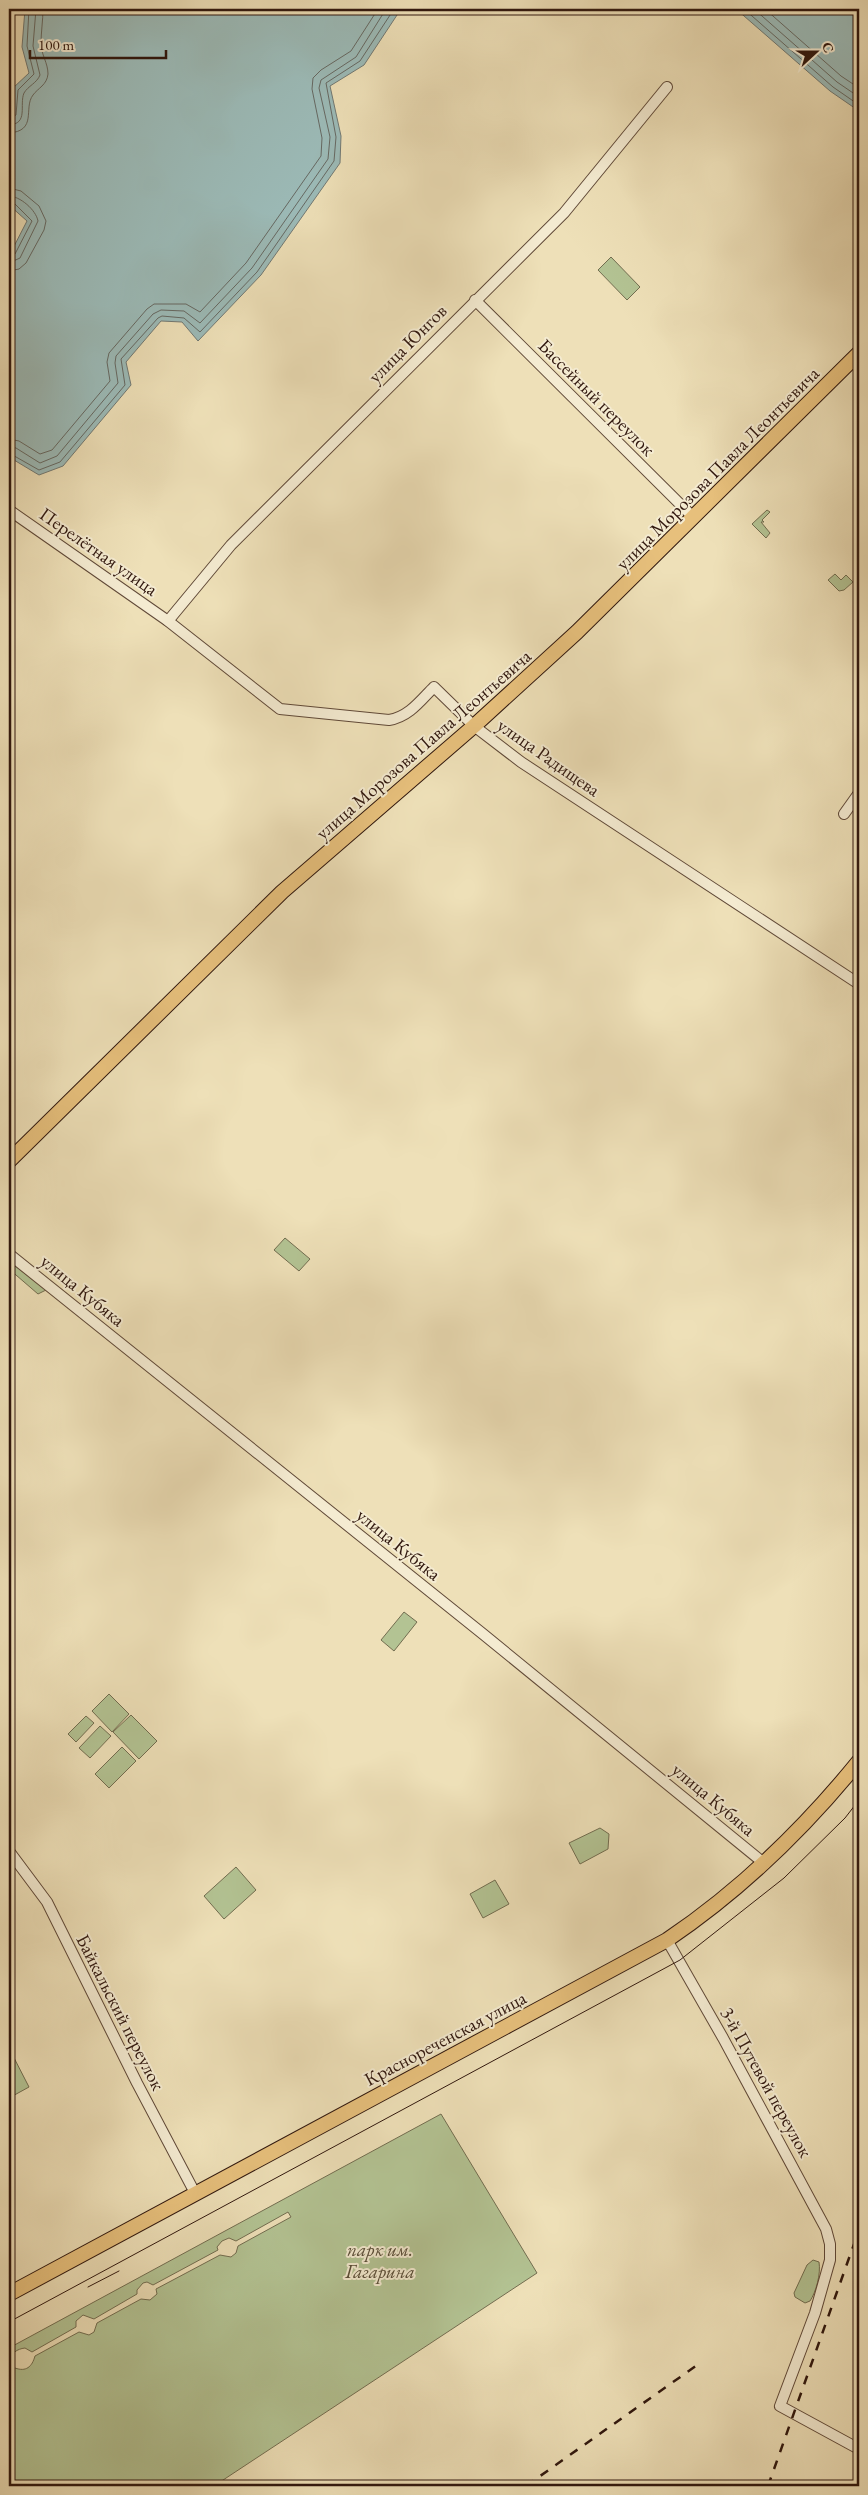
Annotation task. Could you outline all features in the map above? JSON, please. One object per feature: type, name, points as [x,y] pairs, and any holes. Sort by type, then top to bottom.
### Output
[{"type":"main road","name":"улица Морозова Павла Леонтьевича","points":[[9,1161],[282,892],[474,726],[694,518],[859,353]]},
{"type":"main road","name":"Краснореченская улица","points":[[9,2294],[667,1940],[706,1913],[765,1864],[828,1799],[859,1761]]},
{"type":"street","name":"улица Юнгов","points":[[168,621],[231,545],[564,213],[667,86]]},
{"type":"street","name":"Бассейный переулок","points":[[475,300],[694,518]]},
{"type":"street","name":"Перелётная улица","points":[[9,510],[168,621]]},
{"type":"street","name":"улица Радищева","points":[[168,621],[280,709],[390,720],[404,716],[434,687],[474,726],[521,762],[859,984]]},
{"type":"street","points":[[844,814],[859,794]]},
{"type":"street","name":"улица Кубяка","points":[[9,1254],[483,1634],[765,1864]]},
{"type":"street","name":"Байкальский переулок","points":[[9,1851],[47,1902],[194,2193]]},
{"type":"street","name":"3-й Путевой переулок","points":[[667,1940],[767,2118],[826,2229],[830,2244],[830,2260],[814,2313],[780,2406],[859,2449]]},
{"type":"green space","points":[[611,257],[640,287],[627,300],[598,270]]},
{"type":"green space","points":[[767,510],[770,512],[762,520],[764,522],[761,522],[770,533],[766,538],[752,524]]},
{"type":"green space","points":[[835,574],[841,580],[846,575],[853,582],[844,590],[839,591],[828,580]]},
{"type":"green space","points":[[285,1238],[310,1259],[299,1271],[274,1250]]},
{"type":"green space","points":[[9,1261],[46,1290],[38,1294],[9,1269]]},
{"type":"green space","points":[[404,1612],[417,1622],[394,1651],[381,1640]]},
{"type":"green space","points":[[109,1694],[129,1714],[112,1732],[92,1711]]},
{"type":"green space","points":[[131,1715],[157,1741],[139,1759],[113,1732]]},
{"type":"green space","points":[[86,1716],[94,1723],[76,1742],[68,1734]]},
{"type":"green space","points":[[100,1726],[111,1736],[90,1758],[79,1748]]},
{"type":"green space","points":[[122,1747],[136,1761],[109,1788],[95,1774]]},
{"type":"green space","points":[[600,1828],[609,1834],[608,1849],[580,1864],[569,1843]]},
{"type":"green space","points":[[236,1867],[256,1890],[224,1919],[204,1896]]},
{"type":"green space","points":[[495,1880],[509,1904],[483,1918],[470,1894]]},
{"type":"green space","points":[[11,2052],[29,2087],[9,2098],[9,2054]]},
{"type":"green space","name":"парк им. Гагарина","points":[[441,2114],[537,2273],[214,2486],[9,2486],[9,2371],[15,2368],[28,2368],[35,2356],[79,2332],[89,2335],[94,2332],[97,2323],[141,2299],[150,2300],[157,2294],[156,2289],[220,2255],[231,2257],[236,2253],[238,2246],[291,2217],[288,2212],[236,2241],[229,2238],[222,2241],[217,2247],[218,2250],[153,2285],[147,2282],[143,2283],[137,2290],[137,2294],[94,2319],[83,2315],[76,2321],[76,2327],[32,2352],[25,2348],[17,2350],[12,2356],[12,2362],[9,2364],[9,2348]]},
{"type":"green space","points":[[813,2260],[819,2262],[819,2277],[810,2301],[805,2303],[795,2297],[794,2293],[807,2265]]},
{"type":"water","points":[[25,9],[401,9],[364,65],[330,86],[341,136],[340,163],[261,275],[198,341],[182,322],[161,321],[126,362],[131,385],[63,466],[39,475],[9,457],[9,256],[27,221],[9,205],[9,142],[13,88],[29,73],[22,47]]},
{"type":"water","points":[[736,9],[859,9],[859,111],[830,91]]},
{"type":"tram line","points":[[9,2322],[680,1960],[784,1878],[845,1818],[859,1800]]},
{"type":"tram line","points":[[88,2287],[119,2271]]},
{"type":"railway","points":[[768,2486],[859,2230]]},
{"type":"railway","points":[[526,2486],[700,2363]]}]
